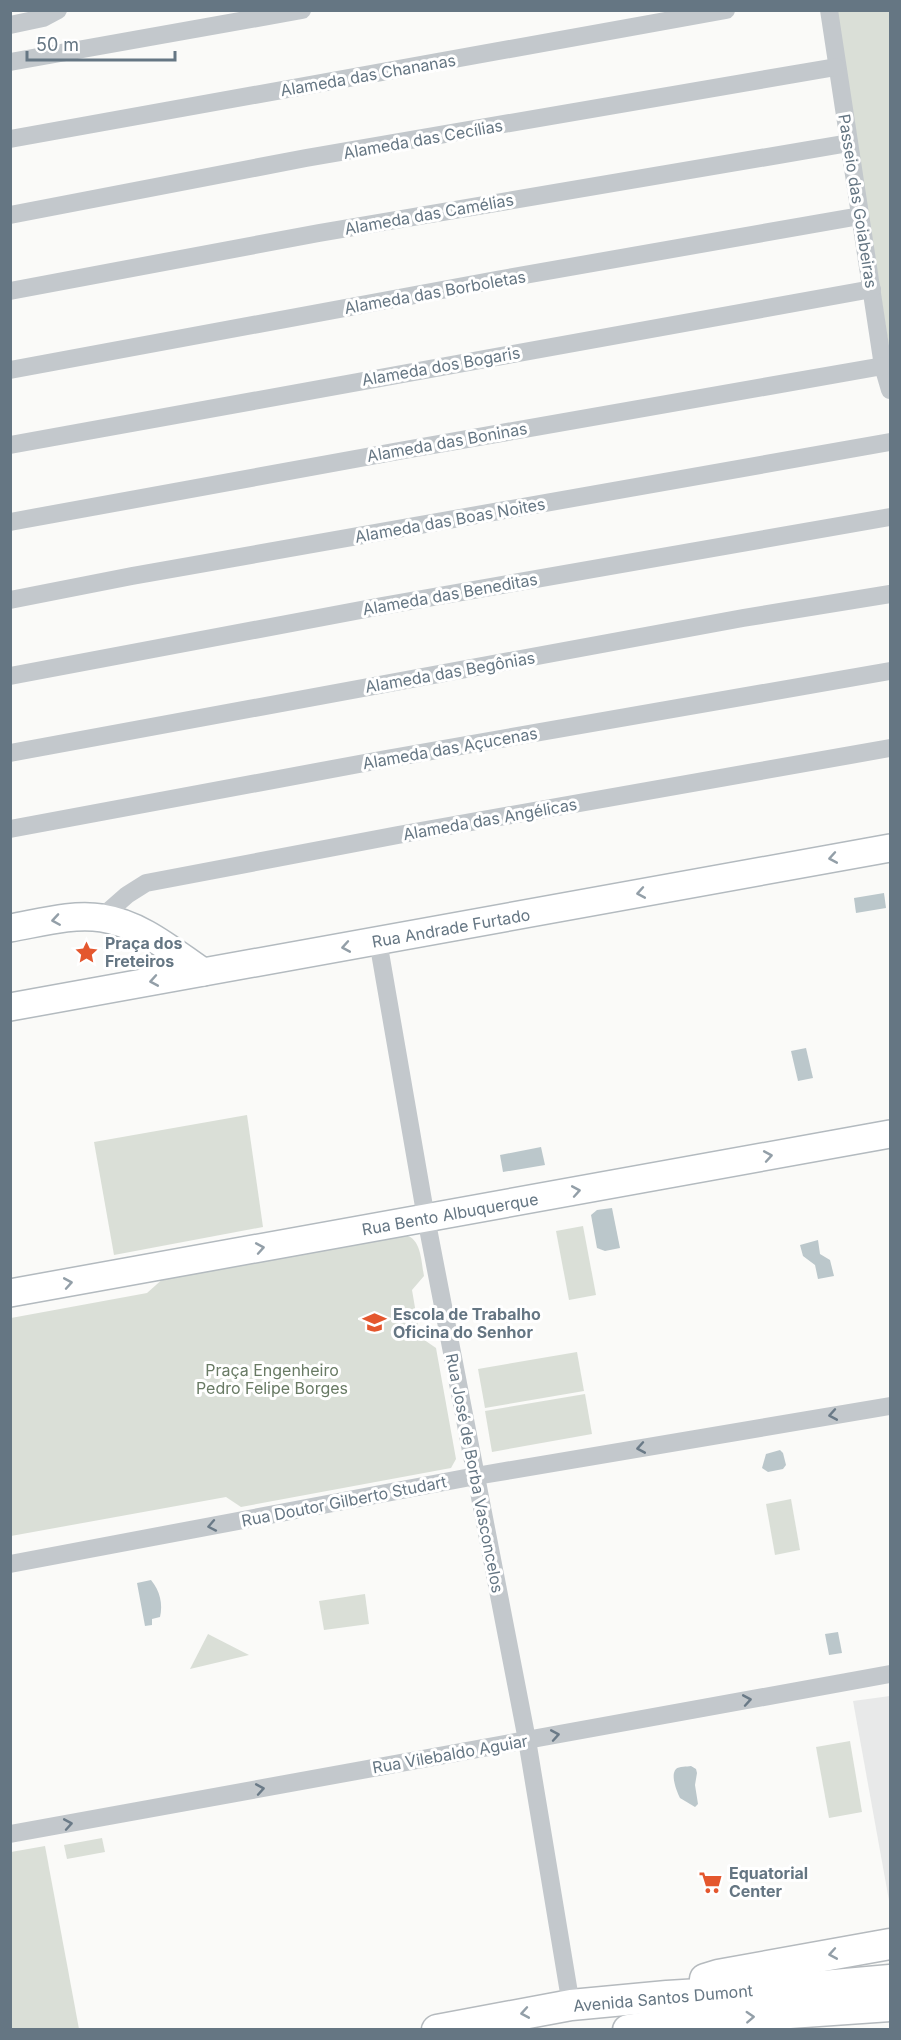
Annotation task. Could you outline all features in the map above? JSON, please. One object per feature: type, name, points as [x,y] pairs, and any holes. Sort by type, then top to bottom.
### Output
[{"type":"main road","points":[[667,1996],[718,1975],[891,1944]]},
{"type":"main road","name":"Avenida Santos Dumont","points":[[437,2030],[571,2005],[667,1996],[889,1989]]},
{"type":"main road","name":"Avenida Santos Dumont","points":[[628,2030],[889,1989]]},
{"type":"street","points":[[10,25],[42,18],[58,10]]},
{"type":"street","points":[[10,62],[302,10]]},
{"type":"street","name":"Alameda das Chananas","points":[[10,139],[726,10]]},
{"type":"street","name":"Passeio das Goiabeiras","points":[[829,10],[883,366],[891,390]]},
{"type":"street","name":"Alameda das Cecílias","points":[[10,215],[306,158],[836,67]]},
{"type":"street","name":"Alameda das Camélias","points":[[10,291],[319,233],[849,143]]},
{"type":"street","name":"Alameda das Borboletas","points":[[10,370],[496,280],[860,216]]},
{"type":"street","name":"Alameda dos Bogaris","points":[[10,445],[872,289]]},
{"type":"street","name":"Alameda das Boninas","points":[[10,522],[883,366]]},
{"type":"street","name":"Alameda das Boas Noites","points":[[10,600],[166,570],[891,442]]},
{"type":"street","name":"Alameda das Beneditas","points":[[10,676],[393,604],[891,517]]},
{"type":"street","name":"Alameda das Begônias","points":[[10,753],[719,622],[891,594]]},
{"type":"street","name":"Alameda das Açucenas","points":[[10,829],[386,759],[891,671]]},
{"type":"street","name":"Alameda das Angélicas","points":[[102,917],[127,895],[146,883],[398,835],[891,748]]},
{"type":"street","name":"Rua Andrade Furtado","points":[[10,1007],[891,848]]},
{"type":"street","points":[[10,928],[75,918],[102,917],[135,927],[203,972]]},
{"type":"street","name":"Rua José de Borba Vasconcelos","points":[[378,941],[426,1218],[527,1740],[571,2005]]},
{"type":"street","name":"Rua Bento Albuquerque","points":[[10,1293],[891,1134]]},
{"type":"street","name":"Rua Doutor Gilberto Studart","points":[[10,1564],[476,1476],[891,1406]]},
{"type":"street","name":"Rua Vilebaldo Aguiar","points":[[10,1834],[891,1674]]},
{"type":"shaded area","points":[[884,893],[886,908],[856,913],[854,898]]},
{"type":"shaded area","points":[[806,1048],[813,1078],[798,1081],[791,1051]]},
{"type":"shaded area","points":[[541,1147],[545,1165],[503,1172],[500,1155]]},
{"type":"shaded area","points":[[612,1208],[620,1248],[605,1251],[597,1248],[591,1215],[597,1210]]},
{"type":"shaded area","points":[[818,1240],[820,1254],[830,1260],[834,1276],[818,1279],[815,1265],[803,1256],[800,1245]]},
{"type":"shaded area","points":[[780,1450],[786,1465],[783,1469],[768,1472],[762,1468],[766,1454]]},
{"type":"shaded area","points":[[151,1580],[159,1593],[161,1612],[160,1617],[152,1619],[152,1625],[145,1626],[137,1583]]},
{"type":"shaded area","points":[[838,1632],[842,1653],[829,1655],[825,1634]]},
{"type":"shaded area","points":[[890,1696],[890,1906],[853,1701]]},
{"type":"shaded area","points":[[691,1766],[696,1769],[697,1773],[695,1785],[698,1804],[695,1807],[680,1798],[674,1779],[676,1769]]},
{"type":"green space","points":[[837,11],[890,11],[890,355]]},
{"type":"green space","points":[[247,1115],[263,1227],[114,1255],[94,1142]]},
{"type":"green space","points":[[583,1226],[596,1295],[569,1300],[556,1231]]},
{"type":"green space","name":"Praça Engenheiro Pedro Felipe Borges","points":[[402,1235],[413,1239],[421,1256],[424,1276],[412,1290],[420,1337],[436,1348],[456,1459],[451,1468],[241,1507],[226,1497],[11,1536],[11,1318],[147,1293],[165,1277]]},
{"type":"green space","points":[[577,1352],[584,1391],[485,1408],[478,1369]]},
{"type":"green space","points":[[585,1394],[592,1434],[492,1452],[485,1411]]},
{"type":"green space","points":[[791,1499],[800,1550],[775,1555],[766,1504]]},
{"type":"green space","points":[[365,1594],[369,1624],[324,1630],[319,1601]]},
{"type":"green space","points":[[208,1634],[249,1655],[190,1669]]},
{"type":"green space","points":[[850,1741],[862,1812],[829,1818],[816,1747]]},
{"type":"green space","points":[[102,1838],[105,1852],[67,1859],[64,1845]]},
{"type":"green space","points":[[45,1846],[79,2029],[11,2029],[11,1852]]},
{"type":"place","name":"Praça dos Freteiros","points":[[87,952]]},
{"type":"place","name":"Escola de Trabalho Oficina do Senhor","points":[[375,1323]]},
{"type":"place","name":"Equatorial Center","points":[[711,1882]]}]
